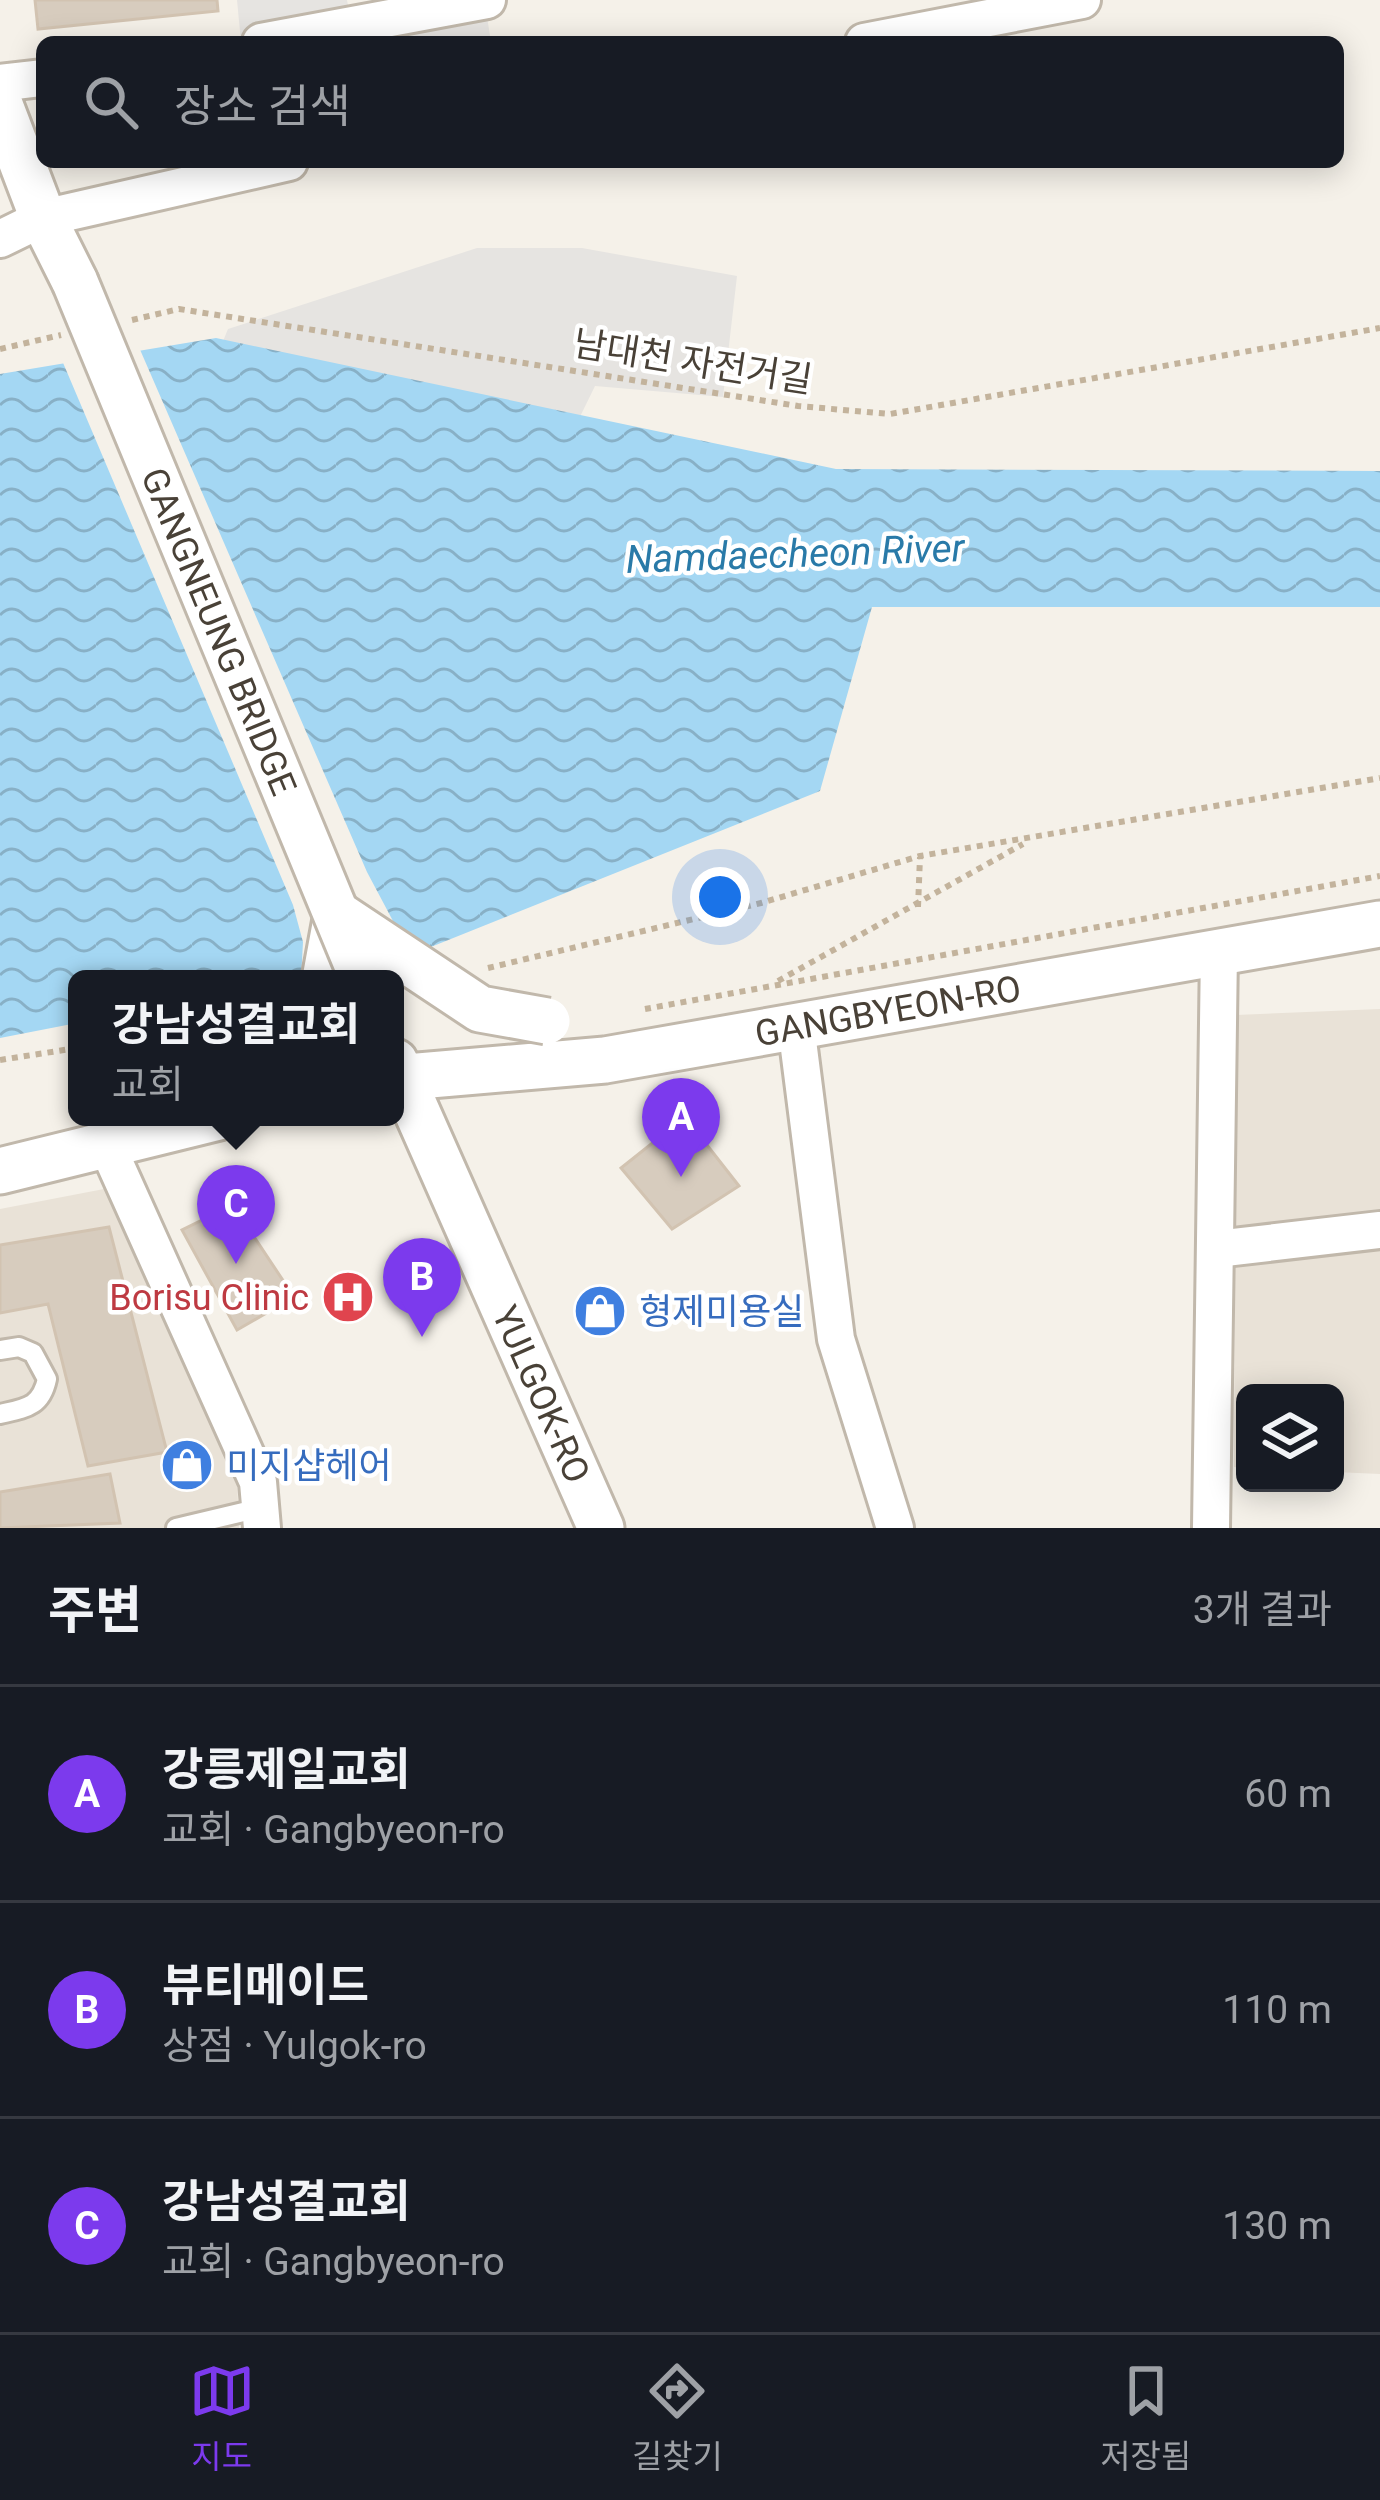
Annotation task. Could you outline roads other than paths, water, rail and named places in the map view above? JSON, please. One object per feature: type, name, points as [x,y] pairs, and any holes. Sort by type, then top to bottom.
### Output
[{"type":"street","points":[[293,36],[487,0]]},
{"type":"street","points":[[895,36],[1082,0]]},
{"type":"street","points":[[0,83],[36,79]]},
{"type":"street","points":[[0,104],[43,218]]},
{"type":"street","points":[[0,239],[43,218],[263,168]]},
{"type":"street","name":"GANGNEUNG BRIDGE","points":[[43,218],[75,282],[360,970]]},
{"type":"street","points":[[328,970],[338,914],[480,1009],[547,1021],[605,1060]]},
{"type":"street","name":"GANGBYEON-RO","points":[[404,1072],[605,1060],[1380,925]]},
{"type":"street","points":[[1210,1528],[1220,951]]},
{"type":"street","points":[[796,1024],[836,1339],[895,1528]]},
{"type":"street","name":"YULGOK-RO","points":[[404,1088],[601,1528]]},
{"type":"street","points":[[0,1171],[187,1126]]},
{"type":"street","points":[[108,1148],[258,1482],[261,1518]]},
{"type":"street","points":[[1216,1249],[1380,1230]]},
{"type":"lane","points":[[0,1350],[19,1346],[33,1352],[47,1379],[43,1397],[33,1407],[0,1414]]},
{"type":"lane","points":[[176,1528],[261,1518]]},
{"type":"water","name":"Namdaecheon River","points":[[216,338],[836,469],[1380,471],[1380,607],[872,607],[820,791],[373,970],[68,970],[68,1025],[0,1038],[0,374]]},
{"type":"place","name":"강릉제일교회","points":[[681,1177]]},
{"type":"place","name":"강남성결교회","points":[[236,1264]]},
{"type":"place","name":"Borisu Clinic","points":[[348,1297]]},
{"type":"place","name":"형제미용실","points":[[600,1311]]},
{"type":"place","name":"뷰티메이드","points":[[422,1337]]},
{"type":"place","name":"미지샵헤어","points":[[187,1465]]}]
